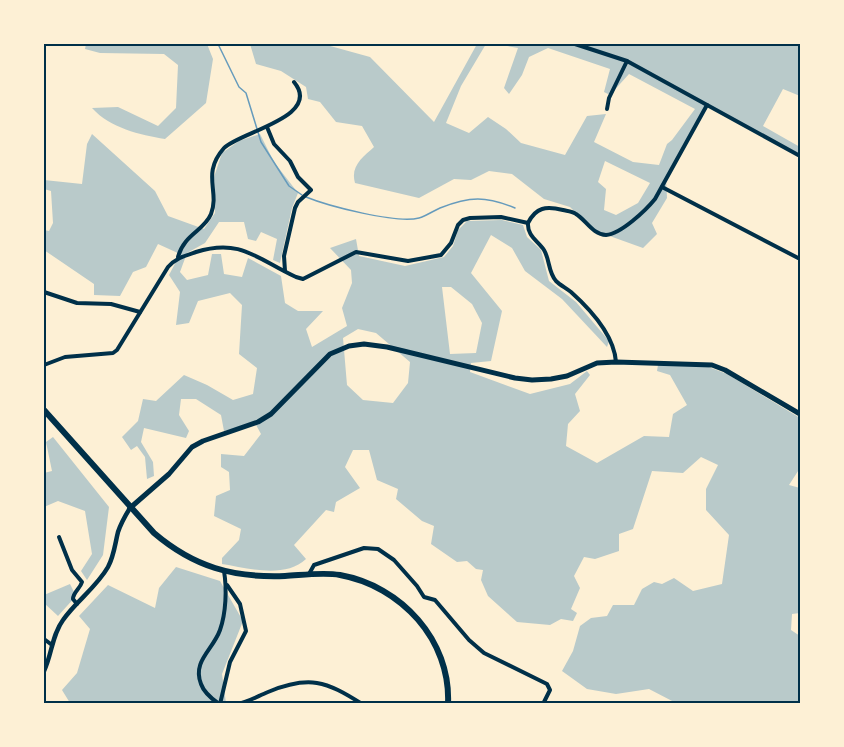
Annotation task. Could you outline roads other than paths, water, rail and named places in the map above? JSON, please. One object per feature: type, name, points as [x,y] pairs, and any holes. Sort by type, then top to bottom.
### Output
[{"type":"main road","points":[[130,508],[169,474],[192,447],[265,418],[330,354],[349,346],[364,344],[387,347],[515,378],[532,380],[567,376],[597,363],[712,365],[725,370],[801,414]]},
{"type":"main road","points":[[44,410],[130,508],[171,547],[198,563],[224,571],[265,577],[337,574],[362,580],[387,591],[412,612],[431,637],[444,665],[448,704]]},
{"type":"street","points":[[576,44],[627,61],[801,156]]},
{"type":"street","points":[[607,109],[609,98],[627,61]]},
{"type":"street","points":[[44,365],[65,357],[117,350],[190,235],[203,226],[212,212],[211,172],[222,150],[233,140],[265,128],[294,110],[300,93],[294,82]]},
{"type":"street","points":[[616,362],[611,341],[583,303],[557,282],[551,273],[543,249],[530,235],[528,223],[532,216],[544,207],[553,207],[577,214],[598,233],[610,234],[646,211],[662,187],[707,105]]},
{"type":"street","points":[[265,128],[274,144],[290,161],[298,177],[311,190],[295,208],[284,256],[285,272]]},
{"type":"street","points":[[662,187],[801,260]]},
{"type":"street","points":[[178,257],[218,246],[236,247],[303,279],[356,252],[408,261],[441,255],[451,243],[458,225],[470,218],[501,217],[528,223]]},
{"type":"street","points":[[44,292],[77,303],[111,303],[140,312]]},
{"type":"street","points":[[44,671],[57,629],[107,569],[113,557],[122,520],[130,508]]},
{"type":"street","points":[[59,537],[72,570],[82,582],[81,587],[73,596],[77,604]]},
{"type":"street","points":[[309,575],[314,565],[332,558],[371,548],[384,551],[417,586],[424,597],[435,600],[469,640],[484,653],[547,684],[549,690],[543,704]]},
{"type":"street","points":[[224,571],[227,585],[221,628],[217,639],[198,667],[198,677],[202,688],[220,704],[230,662],[246,631],[240,604],[227,585]]},
{"type":"street","points":[[44,639],[52,645]]},
{"type":"street","points":[[237,704],[286,684],[307,681],[321,682],[336,687],[362,704]]},
{"type":"waterway","points":[[218,44],[239,87],[246,93],[261,142],[289,186],[302,195]]},
{"type":"waterway","points":[[306,197],[346,209],[395,219],[419,218],[460,201],[478,199],[495,201],[515,208]]}]
